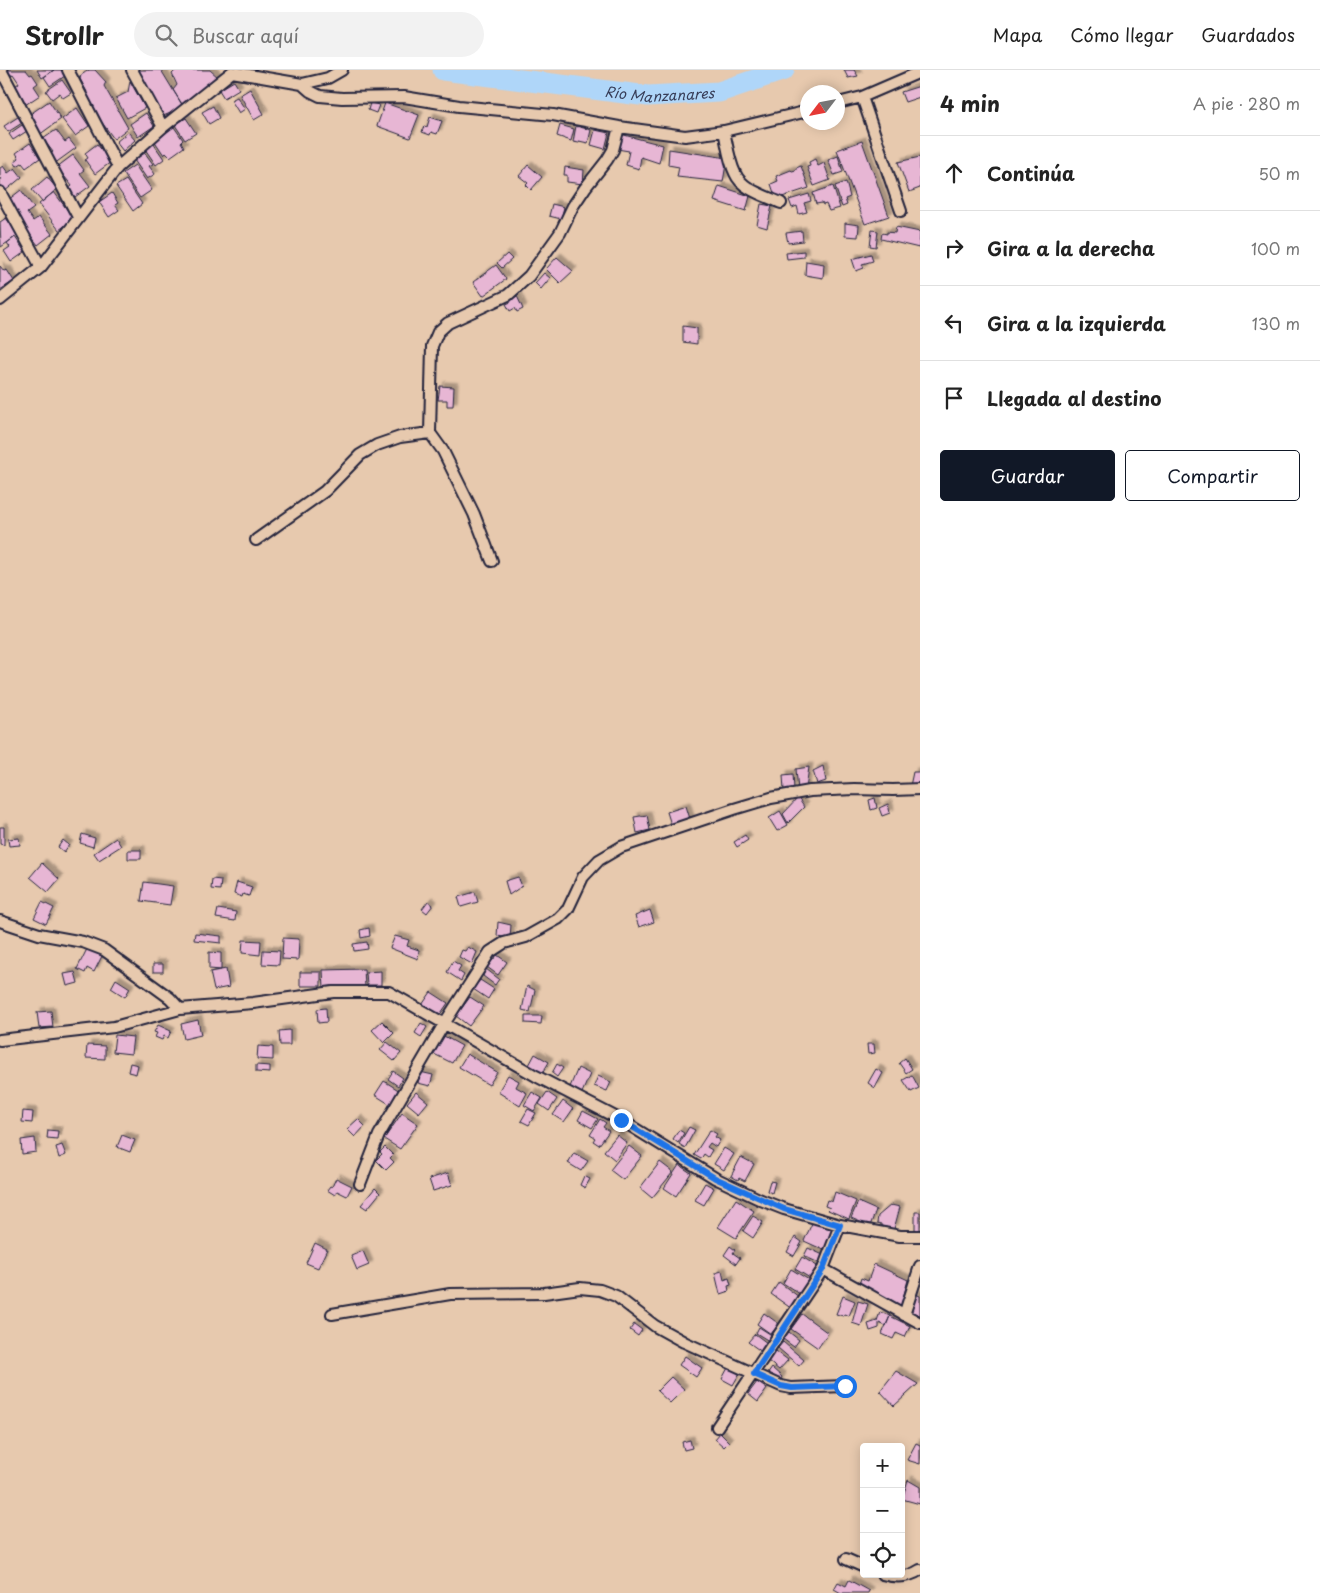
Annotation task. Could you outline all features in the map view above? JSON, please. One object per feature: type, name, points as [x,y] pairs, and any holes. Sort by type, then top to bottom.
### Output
[{"type":"street","points":[[1,70],[78,217]]},
{"type":"street","points":[[68,70],[118,167]]},
{"type":"street","points":[[132,70],[163,127]]},
{"type":"street","points":[[0,300],[41,267],[118,167],[231,71],[302,84],[328,78],[342,70]]},
{"type":"street","points":[[845,101],[862,97],[920,72]]},
{"type":"street","points":[[302,84],[320,96],[342,98],[404,96],[459,106],[553,114],[619,127],[685,136],[724,131],[800,112]]},
{"type":"street","points":[[862,97],[901,212]]},
{"type":"street","points":[[492,561],[474,514],[442,451],[430,433],[432,346],[438,332],[448,324],[508,295],[529,276],[560,233],[573,206],[585,188],[607,160],[613,150],[619,127]]},
{"type":"street","points":[[724,131],[735,174],[744,184],[758,193],[781,203]]},
{"type":"street","points":[[0,192],[41,267]]},
{"type":"street","points":[[256,540],[325,490],[360,455],[377,445],[400,437],[430,433]]},
{"type":"street","points":[[360,1184],[379,1136],[444,1024],[490,952],[504,944],[526,937],[558,919],[568,910],[584,877],[599,860],[621,847],[771,798],[810,791],[920,789]]},
{"type":"street","points":[[0,921],[38,934],[83,942],[104,950],[170,998],[180,1009]]},
{"type":"street","points":[[0,1040],[114,1027],[180,1009],[253,1003],[333,992],[389,992],[536,1076],[621,1120],[715,1178],[784,1209],[840,1225],[900,1236],[920,1236]]},
{"type":"street","points":[[717,1427],[823,1269],[840,1225]]},
{"type":"street","points":[[904,1315],[920,1266]]},
{"type":"street","points":[[823,1269],[920,1323]]},
{"type":"street","points":[[332,1314],[450,1294],[544,1292],[580,1288],[600,1290],[616,1296],[655,1326],[684,1342],[781,1386],[792,1388],[845,1386]]},
{"type":"street","points":[[846,1559],[860,1565]]},
{"type":"street","points":[[905,1576],[911,1576],[920,1570]]},
{"type":"building","points":[[2,70],[26,70],[30,75],[32,74],[38,83],[34,86],[40,95],[25,105],[15,86],[19,83],[13,74],[7,78]]},
{"type":"building","points":[[37,70],[54,70],[42,78]]},
{"type":"building","points":[[54,70],[61,70],[65,76],[50,86],[44,77]]},
{"type":"building","points":[[89,70],[95,70],[106,82],[104,86],[128,128],[114,139],[82,95],[87,92],[80,79],[81,75]]},
{"type":"building","points":[[137,70],[161,70],[184,108],[163,116]]},
{"type":"building","points":[[176,70],[210,70],[219,78],[182,104],[173,90],[177,85],[172,74]]},
{"type":"building","points":[[844,70],[854,70],[858,76],[848,78]]},
{"type":"building","points":[[62,80],[71,93],[63,98],[60,93],[52,99],[46,91]]},
{"type":"building","points":[[130,81],[145,108],[127,118],[116,98],[128,92]]},
{"type":"building","points":[[234,81],[239,89],[224,98],[219,90]]},
{"type":"building","points":[[920,86],[920,97],[905,102],[901,92]]},
{"type":"building","points":[[250,89],[264,114],[254,120],[240,95]]},
{"type":"building","points":[[237,97],[245,109],[239,113],[231,100]]},
{"type":"building","points":[[49,101],[61,119],[39,135],[26,117]]},
{"type":"building","points":[[370,103],[379,105],[376,113],[368,110]]},
{"type":"building","points":[[385,103],[419,115],[410,138],[377,126]]},
{"type":"building","points":[[213,106],[219,118],[209,124],[202,112]]},
{"type":"building","points":[[77,108],[89,126],[75,136],[62,119]]},
{"type":"building","points":[[146,113],[154,126],[138,137],[130,124]]},
{"type":"building","points":[[18,117],[22,123],[8,132],[4,126]]},
{"type":"building","points":[[430,117],[442,121],[437,134],[431,132],[430,135],[422,132],[424,126],[427,127]]},
{"type":"building","points":[[186,118],[196,133],[185,140],[175,125]]},
{"type":"building","points":[[22,125],[27,131],[13,140],[9,134]]},
{"type":"building","points":[[560,125],[574,129],[571,141],[557,136]]},
{"type":"building","points":[[576,126],[591,130],[588,143],[573,142]]},
{"type":"building","points":[[174,127],[183,140],[181,142],[184,147],[170,157],[166,153],[164,155],[154,140]]},
{"type":"building","points":[[56,130],[65,142],[69,139],[76,148],[54,164],[48,156],[53,152],[43,139]]},
{"type":"building","points":[[595,130],[609,133],[605,149],[591,145]]},
{"type":"building","points":[[128,132],[135,140],[123,151],[116,142]]},
{"type":"building","points":[[620,134],[663,145],[659,163],[641,157],[639,169],[626,165],[629,151],[617,149]]},
{"type":"building","points":[[862,141],[889,216],[865,224],[837,150]]},
{"type":"building","points":[[30,143],[40,158],[26,168],[22,163],[17,166],[14,162],[19,158],[16,153]]},
{"type":"building","points":[[153,143],[164,159],[156,165],[145,149]]},
{"type":"building","points":[[97,144],[111,162],[95,174],[85,160],[88,158],[85,153]]},
{"type":"building","points":[[669,149],[727,158],[723,182],[677,177],[679,167],[668,165]]},
{"type":"building","points":[[145,153],[153,164],[149,166],[155,174],[147,179],[134,160]]},
{"type":"building","points":[[73,155],[84,170],[80,173],[90,186],[75,197],[68,189],[72,186],[57,167]]},
{"type":"building","points":[[838,156],[843,172],[834,175],[828,160]]},
{"type":"building","points":[[920,157],[920,188],[909,192],[898,162]]},
{"type":"building","points":[[815,159],[818,166],[824,163],[830,180],[814,186],[807,167],[810,166],[809,162]]},
{"type":"building","points":[[135,165],[152,190],[140,198],[123,173]]},
{"type":"building","points":[[528,165],[542,177],[531,190],[526,185],[528,183],[519,176]]},
{"type":"building","points":[[3,166],[8,173],[15,168],[22,177],[4,192],[0,187],[0,180],[2,179],[0,177],[0,168]]},
{"type":"building","points":[[801,166],[809,188],[776,199],[771,184],[778,181],[776,176],[796,170],[796,168]]},
{"type":"building","points":[[565,167],[584,170],[583,184],[567,182],[567,175],[564,175]]},
{"type":"building","points":[[47,177],[57,189],[42,202],[32,190]]},
{"type":"building","points":[[126,180],[142,204],[133,211],[116,186]]},
{"type":"building","points":[[846,182],[850,197],[845,199],[847,205],[842,207],[835,186]]},
{"type":"building","points":[[719,186],[750,196],[746,211],[714,201]]},
{"type":"building","points":[[833,186],[840,208],[829,211],[826,204],[816,204],[813,193]]},
{"type":"building","points":[[21,190],[34,208],[27,213],[33,221],[39,217],[52,234],[38,245],[12,211],[8,200]]},
{"type":"building","points":[[54,192],[74,219],[59,230],[39,204]]},
{"type":"building","points":[[112,193],[118,203],[115,205],[119,210],[109,217],[99,202]]},
{"type":"building","points":[[809,194],[811,201],[804,203],[807,212],[799,214],[797,206],[792,208],[789,200]]},
{"type":"building","points":[[552,204],[564,207],[561,219],[549,216]]},
{"type":"building","points":[[761,204],[772,206],[767,228],[757,225]]},
{"type":"building","points":[[6,218],[18,235],[1,247],[0,222]]},
{"type":"building","points":[[845,223],[859,225],[858,237],[845,236]]},
{"type":"building","points":[[896,227],[920,232],[919,248],[881,239],[882,233],[895,233]]},
{"type":"building","points":[[872,230],[878,231],[876,247],[870,246]]},
{"type":"building","points":[[802,231],[803,241],[788,243],[786,233]]},
{"type":"building","points":[[15,237],[25,252],[11,262],[4,251],[10,247],[7,243]]},
{"type":"building","points":[[804,251],[804,257],[787,259],[786,253]]},
{"type":"building","points":[[507,254],[512,259],[502,268],[497,263]]},
{"type":"building","points":[[871,254],[873,261],[862,264],[864,268],[856,271],[852,259]]},
{"type":"building","points":[[557,257],[573,271],[560,283],[546,269]]},
{"type":"building","points":[[806,261],[824,264],[823,278],[805,275]]},
{"type":"building","points":[[496,265],[506,279],[483,296],[473,282]]},
{"type":"building","points":[[0,266],[4,271],[7,270],[14,281],[0,290]]},
{"type":"building","points":[[544,273],[550,278],[541,289],[535,283]]},
{"type":"building","points":[[517,296],[523,309],[517,312],[515,308],[510,311],[506,304]]},
{"type":"building","points":[[683,326],[697,328],[697,344],[683,342]]},
{"type":"building","points":[[440,386],[454,387],[453,406],[447,406],[447,400],[438,400]]},
{"type":"building","points":[[823,766],[826,781],[817,784],[813,771]]},
{"type":"building","points":[[809,767],[806,789],[798,790],[796,769]]},
{"type":"building","points":[[913,772],[920,772],[920,786],[910,786]]},
{"type":"building","points":[[793,774],[794,789],[784,791],[783,775]]},
{"type":"building","points":[[798,798],[804,807],[788,823],[783,814]]},
{"type":"building","points":[[875,798],[877,808],[871,810],[869,800]]},
{"type":"building","points":[[888,804],[890,813],[882,816],[879,808]]},
{"type":"building","points":[[686,806],[691,822],[672,828],[667,812]]},
{"type":"building","points":[[780,811],[788,825],[777,831],[769,818]]},
{"type":"building","points":[[647,815],[650,830],[637,833],[634,817]]},
{"type":"building","points":[[0,827],[4,827],[4,845],[0,844]]},
{"type":"building","points":[[82,834],[95,838],[93,847],[80,843]]},
{"type":"building","points":[[745,835],[748,840],[737,847],[734,842]]},
{"type":"building","points":[[19,838],[20,845],[9,846],[8,839]]},
{"type":"building","points":[[116,838],[121,846],[99,860],[94,853]]},
{"type":"building","points":[[63,840],[69,845],[64,852],[58,847]]},
{"type":"building","points":[[128,850],[141,850],[141,859],[128,859]]},
{"type":"building","points":[[42,863],[59,879],[48,892],[30,877]]},
{"type":"building","points":[[518,877],[522,886],[509,895],[505,881]]},
{"type":"building","points":[[212,879],[221,880],[220,890],[211,889]]},
{"type":"building","points":[[144,882],[173,886],[170,905],[141,901]]},
{"type":"building","points":[[237,882],[252,887],[249,896],[243,894],[242,897],[234,894]]},
{"type":"building","points":[[475,892],[478,902],[461,907],[458,897]]},
{"type":"building","points":[[428,901],[433,905],[427,913],[422,909]]},
{"type":"building","points":[[42,902],[54,908],[46,924],[34,918]]},
{"type":"building","points":[[218,909],[236,912],[235,921],[216,918]]},
{"type":"building","points":[[650,910],[654,922],[639,927],[635,916]]},
{"type":"building","points":[[498,922],[511,925],[510,938],[497,936]]},
{"type":"building","points":[[369,928],[370,936],[361,938],[360,930]]},
{"type":"building","points":[[195,933],[221,936],[221,943],[194,940]]},
{"type":"building","points":[[395,936],[409,940],[407,946],[419,950],[418,959],[390,948]]},
{"type":"building","points":[[283,938],[299,939],[298,960],[282,959]]},
{"type":"building","points":[[243,940],[261,941],[260,955],[242,953]]},
{"type":"building","points":[[367,942],[368,949],[354,951],[353,944]]},
{"type":"building","points":[[468,947],[477,952],[472,964],[459,957],[462,950],[465,951]]},
{"type":"building","points":[[87,949],[102,956],[94,972],[87,968],[85,973],[77,969]]},
{"type":"building","points":[[263,950],[280,951],[279,965],[262,964]]},
{"type":"building","points":[[209,952],[221,953],[221,970],[209,969]]},
{"type":"building","points":[[497,955],[507,962],[498,975],[487,967]]},
{"type":"building","points":[[453,961],[461,966],[458,971],[464,975],[461,981],[447,972]]},
{"type":"building","points":[[153,964],[163,964],[163,972],[153,972]]},
{"type":"building","points":[[226,969],[229,987],[214,990],[210,972]]},
{"type":"building","points":[[364,969],[365,987],[324,989],[323,970]]},
{"type":"building","points":[[486,969],[499,979],[495,985],[483,976]]},
{"type":"building","points":[[381,971],[381,985],[367,985],[366,972]]},
{"type":"building","points":[[75,972],[78,983],[67,986],[64,974]]},
{"type":"building","points":[[300,972],[321,972],[321,986],[300,986]]},
{"type":"building","points":[[116,979],[130,988],[125,997],[111,988]]},
{"type":"building","points":[[480,980],[494,989],[488,999],[473,989]]},
{"type":"building","points":[[527,986],[535,990],[530,1012],[522,1010]]},
{"type":"building","points":[[431,992],[448,1003],[439,1016],[422,1005]]},
{"type":"building","points":[[470,997],[484,1006],[469,1026],[456,1016]]},
{"type":"building","points":[[326,1008],[327,1022],[318,1023],[317,1009]]},
{"type":"building","points":[[51,1011],[53,1027],[39,1028],[37,1012]]},
{"type":"building","points":[[525,1016],[542,1016],[541,1024],[525,1023]]},
{"type":"building","points":[[198,1020],[201,1035],[184,1039],[181,1024]]},
{"type":"building","points":[[382,1021],[394,1033],[384,1043],[372,1030]]},
{"type":"building","points":[[421,1023],[427,1027],[421,1037],[415,1033]]},
{"type":"building","points":[[158,1025],[171,1031],[168,1038],[164,1036],[162,1040],[155,1037],[157,1033],[154,1032]]},
{"type":"building","points":[[290,1030],[290,1045],[280,1045],[279,1031]]},
{"type":"building","points":[[115,1035],[133,1037],[131,1054],[113,1052]]},
{"type":"building","points":[[442,1035],[462,1046],[452,1063],[432,1053]]},
{"type":"building","points":[[387,1042],[401,1053],[394,1061],[380,1050]]},
{"type":"building","points":[[867,1044],[874,1044],[875,1053],[868,1054]]},
{"type":"building","points":[[87,1045],[105,1046],[105,1059],[86,1058]]},
{"type":"building","points":[[258,1046],[273,1047],[273,1060],[257,1059]]},
{"type":"building","points":[[467,1054],[497,1072],[489,1085],[459,1067]]},
{"type":"building","points":[[535,1054],[549,1062],[542,1074],[528,1067]]},
{"type":"building","points":[[905,1058],[912,1069],[906,1073],[899,1063]]},
{"type":"building","points":[[130,1063],[138,1065],[136,1074],[128,1072]]},
{"type":"building","points":[[557,1064],[563,1068],[557,1077],[552,1073]]},
{"type":"building","points":[[256,1065],[270,1066],[270,1073],[256,1072]]},
{"type":"building","points":[[578,1068],[590,1074],[582,1093],[570,1087]]},
{"type":"building","points":[[876,1069],[883,1073],[875,1088],[868,1083]]},
{"type":"building","points":[[393,1071],[403,1078],[398,1086],[388,1079]]},
{"type":"building","points":[[420,1072],[433,1075],[430,1086],[418,1083]]},
{"type":"building","points":[[508,1075],[519,1081],[516,1087],[527,1093],[520,1106],[498,1092]]},
{"type":"building","points":[[912,1075],[919,1088],[911,1092],[903,1080]]},
{"type":"building","points":[[598,1076],[611,1082],[607,1091],[594,1086]]},
{"type":"building","points":[[384,1081],[400,1091],[391,1105],[375,1095]]},
{"type":"building","points":[[416,1092],[428,1102],[419,1113],[407,1103]]},
{"type":"building","points":[[532,1092],[542,1098],[534,1111],[524,1105]]},
{"type":"building","points":[[547,1092],[557,1099],[549,1111],[539,1104]]},
{"type":"building","points":[[563,1101],[573,1109],[564,1122],[553,1115]]},
{"type":"building","points":[[528,1109],[536,1113],[529,1125],[521,1121]]},
{"type":"building","points":[[23,1111],[33,1112],[32,1123],[22,1122]]},
{"type":"building","points":[[583,1111],[598,1119],[592,1128],[578,1120]]},
{"type":"building","points":[[402,1113],[418,1124],[400,1149],[384,1139]]},
{"type":"building","points":[[358,1119],[365,1126],[355,1137],[347,1129]]},
{"type":"building","points":[[600,1119],[606,1123],[603,1127],[609,1131],[599,1145],[593,1141],[595,1138],[590,1135]]},
{"type":"building","points":[[689,1127],[695,1130],[685,1148],[679,1144]]},
{"type":"building","points":[[48,1130],[58,1131],[57,1139],[47,1138]]},
{"type":"building","points":[[679,1130],[684,1133],[678,1143],[673,1139]]},
{"type":"building","points":[[710,1130],[717,1134],[715,1137],[720,1140],[716,1147],[710,1143],[707,1147],[712,1150],[708,1157],[704,1154],[701,1159],[694,1155]]},
{"type":"building","points":[[122,1135],[135,1140],[130,1152],[117,1147]]},
{"type":"building","points":[[617,1135],[627,1143],[615,1160],[604,1151]]},
{"type":"building","points":[[35,1138],[36,1152],[22,1154],[21,1140]]},
{"type":"building","points":[[62,1145],[66,1155],[59,1158],[56,1147]]},
{"type":"building","points":[[629,1146],[642,1156],[623,1180],[610,1170]]},
{"type":"building","points":[[385,1147],[393,1155],[390,1158],[394,1162],[386,1170],[376,1160],[382,1154],[380,1152]]},
{"type":"building","points":[[724,1148],[734,1154],[724,1170],[714,1164]]},
{"type":"building","points":[[574,1153],[588,1161],[581,1171],[568,1163]]},
{"type":"building","points":[[741,1157],[754,1164],[745,1181],[731,1176]]},
{"type":"building","points":[[660,1162],[673,1172],[652,1198],[640,1188]]},
{"type":"building","points":[[679,1165],[691,1173],[676,1196],[664,1188]]},
{"type":"building","points":[[448,1173],[452,1185],[433,1191],[429,1179]]},
{"type":"building","points":[[584,1176],[590,1179],[585,1188],[580,1185]]},
{"type":"building","points":[[336,1178],[352,1186],[347,1196],[337,1191],[335,1195],[327,1190],[330,1186],[332,1187]]},
{"type":"building","points":[[770,1181],[775,1182],[772,1193],[767,1191]]},
{"type":"building","points":[[705,1183],[714,1188],[704,1205],[695,1200]]},
{"type":"building","points":[[375,1188],[380,1193],[367,1209],[361,1205]]},
{"type":"building","points":[[835,1192],[856,1201],[849,1219],[828,1210],[830,1208],[825,1206],[827,1200],[832,1202]]},
{"type":"building","points":[[736,1199],[754,1211],[736,1238],[718,1227]]},
{"type":"building","points":[[858,1202],[876,1210],[870,1226],[851,1218]]},
{"type":"building","points":[[891,1205],[900,1207],[894,1229],[877,1223],[878,1216]]},
{"type":"building","points":[[915,1212],[920,1212],[920,1230],[915,1230]]},
{"type":"building","points":[[753,1216],[763,1222],[753,1238],[743,1231]]},
{"type":"building","points":[[813,1221],[833,1229],[824,1250],[804,1241]]},
{"type":"building","points":[[795,1237],[802,1242],[794,1256],[787,1252]]},
{"type":"building","points":[[315,1243],[327,1249],[318,1268],[306,1263]]},
{"type":"building","points":[[730,1246],[735,1250],[733,1253],[740,1258],[736,1264],[724,1255]]},
{"type":"building","points":[[808,1248],[823,1255],[819,1263],[804,1256]]},
{"type":"building","points":[[363,1251],[369,1265],[357,1270],[351,1256]]},
{"type":"building","points":[[802,1257],[817,1266],[810,1278],[795,1269]]},
{"type":"building","points":[[874,1264],[908,1280],[900,1309],[858,1288],[861,1278],[868,1281]]},
{"type":"building","points":[[791,1269],[809,1280],[800,1294],[783,1283]]},
{"type":"building","points":[[722,1271],[724,1280],[729,1278],[731,1285],[728,1286],[729,1291],[720,1294],[715,1273]]},
{"type":"building","points":[[779,1282],[799,1297],[792,1309],[771,1294]]},
{"type":"building","points":[[916,1294],[920,1296],[920,1315],[910,1312]]},
{"type":"building","points":[[843,1296],[855,1301],[849,1316],[836,1314]]},
{"type":"building","points":[[858,1301],[868,1304],[861,1326],[852,1323]]},
{"type":"building","points":[[880,1312],[890,1316],[886,1326],[879,1323],[879,1328],[870,1331],[868,1324],[877,1321]]},
{"type":"building","points":[[764,1313],[779,1324],[771,1334],[757,1324]]},
{"type":"building","points":[[802,1314],[828,1333],[818,1348],[791,1329]]},
{"type":"building","points":[[890,1316],[910,1326],[905,1337],[896,1333],[893,1339],[882,1334]]},
{"type":"building","points":[[634,1324],[642,1330],[638,1336],[630,1330]]},
{"type":"building","points":[[759,1327],[773,1336],[769,1341],[756,1333]]},
{"type":"building","points":[[789,1332],[799,1340],[794,1347],[783,1339]]},
{"type":"building","points":[[755,1334],[767,1343],[762,1352],[748,1342]]},
{"type":"building","points":[[783,1342],[804,1360],[799,1366],[778,1348]]},
{"type":"building","points":[[776,1351],[788,1360],[779,1370],[768,1361]]},
{"type":"building","points":[[685,1356],[702,1368],[696,1377],[679,1365]]},
{"type":"building","points":[[730,1364],[741,1371],[733,1385],[722,1379]]},
{"type":"building","points":[[772,1368],[782,1377],[778,1384],[767,1375]]},
{"type":"building","points":[[896,1371],[918,1384],[894,1406],[880,1391]]},
{"type":"building","points":[[671,1377],[684,1389],[670,1403],[657,1391]]},
{"type":"building","points":[[757,1382],[767,1389],[758,1402],[748,1394]]},
{"type":"building","points":[[720,1433],[729,1442],[724,1447],[715,1439]]},
{"type":"building","points":[[690,1440],[692,1448],[684,1450],[682,1442]]},
{"type":"building","points":[[916,1443],[920,1445],[920,1464],[907,1460]]},
{"type":"building","points":[[908,1480],[920,1487],[920,1504],[905,1500],[905,1490]]},
{"type":"building","points":[[849,1580],[869,1591],[868,1593],[841,1593],[834,1589],[838,1582],[846,1586]]},
{"type":"waterway","name":"Río Manzanares","points":[[443,70],[648,96],[719,92],[784,70]]},
{"type":"route","points":[[621,1120],[715,1178],[784,1209],[840,1225],[823,1269],[754,1374],[781,1386],[792,1388],[845,1386]]}]
